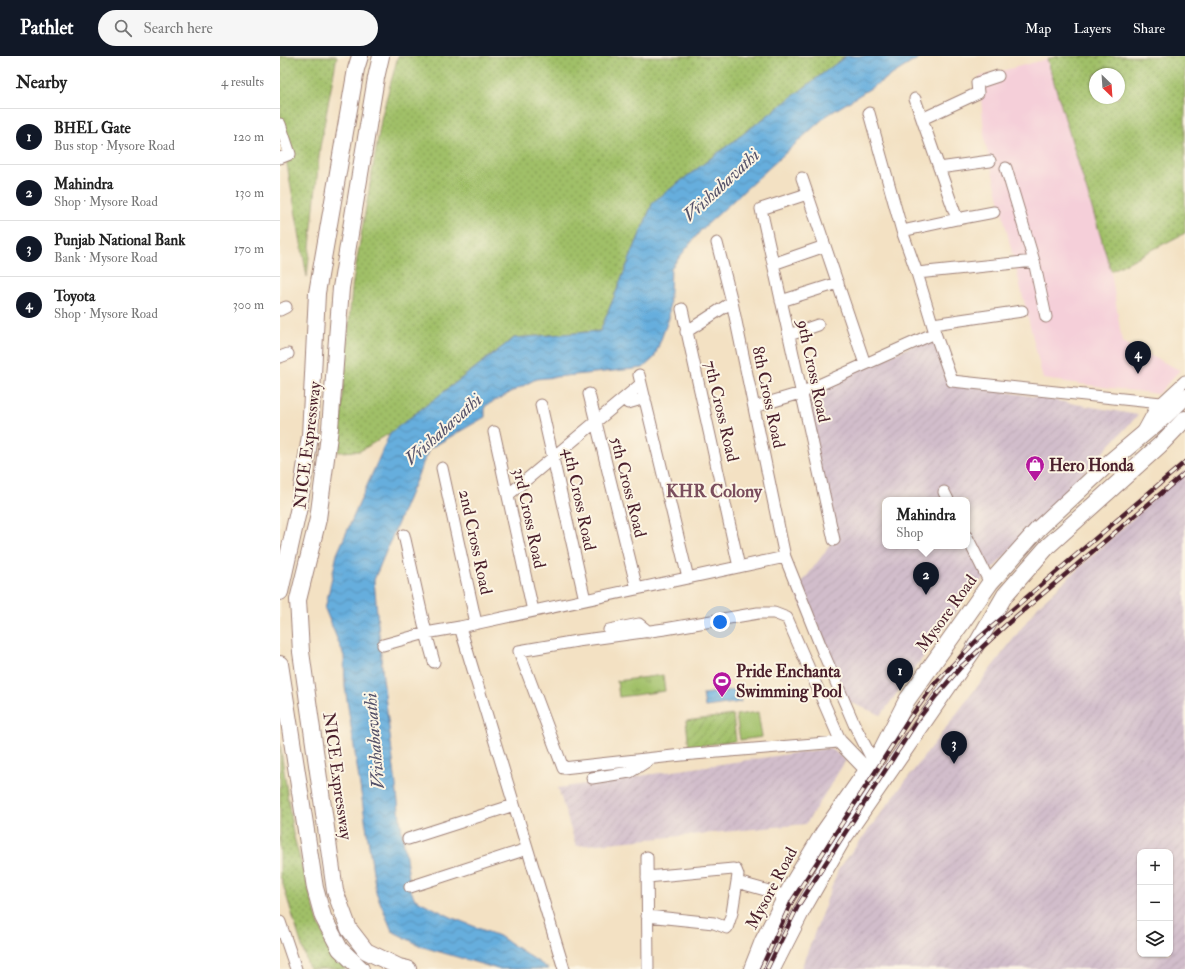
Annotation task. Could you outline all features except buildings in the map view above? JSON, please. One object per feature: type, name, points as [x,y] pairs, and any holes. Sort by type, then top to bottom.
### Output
[{"type":"highway","name":"NICE Expressway","points":[[280,592],[299,507],[310,436],[317,293],[360,56]]},
{"type":"highway","name":"NICE Expressway","points":[[381,56],[340,288],[330,428],[318,519],[298,600],[301,652],[335,891],[349,930],[366,951],[400,967],[408,969]]},
{"type":"highway","points":[[1164,409],[1185,397]]},
{"type":"highway","name":"Mysore Road","points":[[752,969],[763,941],[824,832],[882,749],[907,700],[990,583],[1038,530],[1140,436],[1164,409]]},
{"type":"highway","points":[[772,969],[802,910],[842,840],[972,652],[1005,595],[1048,546],[1089,507],[1160,445],[1185,419]]},
{"type":"highway","points":[[280,664],[317,895],[323,917],[340,949],[361,969]]},
{"type":"street","points":[[922,118],[978,93],[977,82],[998,76]]},
{"type":"street","points":[[916,99],[957,219]]},
{"type":"street","points":[[869,113],[902,231],[952,381],[1164,409]]},
{"type":"street","points":[[280,124],[290,154],[280,158]]},
{"type":"street","points":[[939,168],[990,161]]},
{"type":"street","points":[[1006,168],[1034,260],[1046,317]]},
{"type":"street","points":[[802,178],[865,364]]},
{"type":"street","name":"9th Cross Road","points":[[807,194],[761,209],[834,540]]},
{"type":"street","points":[[902,231],[994,212]]},
{"type":"street","name":"8th Cross Road","points":[[717,244],[732,302],[785,557],[854,724],[869,767]]},
{"type":"street","points":[[773,264],[825,246]]},
{"type":"street","points":[[917,274],[1034,260]]},
{"type":"street","points":[[782,301],[838,283]]},
{"type":"street","points":[[686,332],[732,302]]},
{"type":"street","name":"7th Cross Road","points":[[682,309],[739,567]]},
{"type":"street","points":[[754,407],[801,393],[865,364],[934,328],[1022,311]]},
{"type":"street","points":[[789,335],[818,325]]},
{"type":"street","points":[[508,495],[596,422],[640,379],[688,578]]},
{"type":"street","name":"Mysore Road","points":[[1164,409],[1185,381]]},
{"type":"street","name":"5th Cross Road","points":[[589,394],[636,589]]},
{"type":"street","points":[[628,403],[645,398]]},
{"type":"street","name":"4th Cross Road","points":[[541,404],[585,600]]},
{"type":"street","name":"3rd Cross Road","points":[[494,432],[533,611]]},
{"type":"street","points":[[1160,445],[1185,432]]},
{"type":"street","name":"2nd Cross Road","points":[[442,468],[476,623]]},
{"type":"street","points":[[404,536],[434,662]]},
{"type":"street","points":[[970,543],[990,583]]},
{"type":"street","points":[[383,645],[426,633],[785,557]]},
{"type":"street","points":[[774,612],[786,618],[840,740],[869,767],[838,742],[651,758],[562,768],[519,651],[577,641],[649,632],[758,613],[774,612]]},
{"type":"street","points":[[604,630],[639,624],[649,632]]},
{"type":"street","points":[[460,627],[564,969]]},
{"type":"street","points":[[592,778],[630,772],[651,758]]},
{"type":"street","points":[[408,839],[514,805]]},
{"type":"street","points":[[410,887],[527,849]]},
{"type":"street","points":[[647,857],[648,969]]},
{"type":"street","points":[[647,877],[733,869],[736,870],[738,875],[732,913],[727,928],[714,923],[647,916]]},
{"type":"street","points":[[737,882],[787,896]]},
{"type":"street","points":[[280,922],[296,969]]},
{"type":"shaded area","points":[[1047,59],[1111,271],[1122,342],[1180,370],[1158,394],[1043,379],[985,142],[979,77]]},
{"type":"shaded area","points":[[934,336],[956,383],[1138,415],[969,594],[881,715],[849,702],[795,592],[834,540],[803,395]]},
{"type":"shaded area","points":[[1185,470],[1185,969],[801,969],[838,870],[1039,605]]},
{"type":"shaded area","points":[[830,748],[846,760],[806,824],[576,846],[558,788]]},
{"type":"green space","points":[[280,56],[337,56],[320,147],[307,277],[280,125]]},
{"type":"green space","points":[[398,56],[846,56],[653,202],[600,331],[514,338],[390,433],[360,451],[338,452],[352,288],[382,115]]},
{"type":"green space","points":[[1058,56],[1185,56],[1185,98],[1183,99],[1185,103],[1185,233],[1111,271],[1047,59]]},
{"type":"green space","points":[[663,675],[665,691],[619,697],[617,681]]},
{"type":"green space","points":[[758,712],[762,737],[740,740],[736,715]]},
{"type":"green space","points":[[733,715],[736,741],[689,747],[686,721]]},
{"type":"green space","points":[[280,743],[293,834],[318,922],[329,947],[346,969],[309,969],[280,875]]},
{"type":"water","name":"Vrishabavathi","points":[[846,56],[922,56],[826,116],[701,230],[671,268],[669,318],[654,358],[643,368],[536,379],[485,406],[485,417],[429,449],[374,580],[383,678],[400,818],[411,891],[415,899],[453,918],[501,937],[549,969],[498,969],[423,947],[392,931],[376,892],[345,687],[344,656],[325,609],[337,554],[390,433],[514,338],[600,331],[653,202]]},
{"type":"water","name":"Pride Enchanta Swimming Pool","points":[[739,689],[741,702],[705,707],[703,694]]},
{"type":"railway","points":[[761,969],[792,901],[910,718],[935,683],[979,638],[1185,462]]},
{"type":"railway","points":[[767,969],[798,906],[917,721],[936,696],[960,668],[1006,625],[1185,473]]},
{"type":"place","name":"Toyota","points":[[1138,374]]},
{"type":"place","name":"Hero Honda","points":[[1035,482]]},
{"type":"place","name":"Mahindra","points":[[926,595]]},
{"type":"place","name":"BHEL Gate","points":[[900,691]]},
{"type":"place","name":"Pride Enchanta Swimming Pool","points":[[722,698]]},
{"type":"place","name":"Punjab National Bank","points":[[954,764]]},
{"type":"district","name":"KHR Colony","points":[[714,491]]}]
